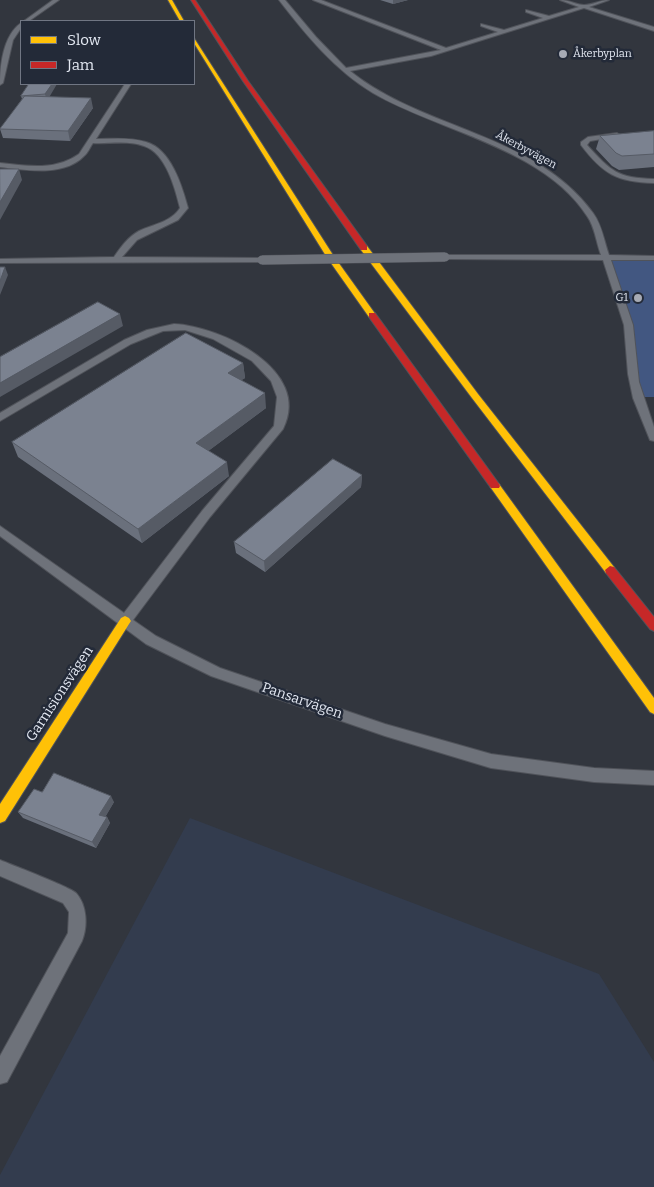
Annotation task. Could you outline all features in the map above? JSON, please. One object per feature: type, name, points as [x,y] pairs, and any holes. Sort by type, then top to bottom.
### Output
[{"type":"main road","points":[[170,0],[181,20]]},
{"type":"main road","points":[[193,0],[256,97],[417,321],[654,626]]},
{"type":"main road","points":[[195,41],[330,256],[654,708]]},
{"type":"main road","name":"Garnisionsvägen","points":[[0,816],[125,621]]},
{"type":"lane","points":[[27,20],[56,0]]},
{"type":"lane","name":"Åkerbyvägen","points":[[282,0],[329,56],[344,70],[375,92],[503,150],[551,175],[573,194],[591,216],[606,257],[630,335],[633,374],[638,404],[654,438]]},
{"type":"lane","points":[[316,0],[447,50]]},
{"type":"lane","points":[[316,0],[336,1],[335,5],[337,8]]},
{"type":"lane","points":[[563,0],[654,29]]},
{"type":"lane","points":[[344,70],[400,61],[447,50],[606,0]]},
{"type":"lane","points":[[528,11],[550,18]]},
{"type":"lane","points":[[483,25],[504,32]]},
{"type":"lane","points":[[7,33],[18,32]]},
{"type":"lane","points":[[0,83],[10,40],[18,32]]},
{"type":"lane","points":[[0,164],[27,168],[66,165],[82,155],[127,85]]},
{"type":"lane","points":[[621,135],[595,137],[584,142],[584,145],[608,172],[615,176],[635,181],[654,181]]},
{"type":"lane","points":[[91,141],[148,144],[162,156],[182,197],[184,208],[180,216],[137,236],[116,260]]},
{"type":"lane","points":[[0,261],[444,257],[654,258]]},
{"type":"lane","points":[[0,418],[135,338],[174,327],[192,329],[223,341],[266,367],[276,381],[283,396],[283,411],[279,427],[206,514],[125,621]]},
{"type":"lane","name":"Pansarvägen","points":[[0,530],[151,640],[216,672],[385,730],[491,761],[594,775],[648,778]]},
{"type":"lane","points":[[0,868],[69,897],[77,911],[76,935],[0,1074]]},
{"type":"shaded area","name":"G1","points":[[609,259],[654,260],[654,397],[641,397],[636,375],[634,337]]},
{"type":"shaded area","points":[[190,818],[599,974],[654,1062],[654,1187],[0,1187],[0,1175]]},
{"type":"building","points":[[28,85],[51,85],[45,94],[21,96]]},
{"type":"building","points":[[25,96],[91,98],[68,131],[0,129]]},
{"type":"building","points":[[654,131],[654,154],[622,156],[616,153],[600,136]]},
{"type":"building","points":[[0,169],[19,169],[0,202]]},
{"type":"building","points":[[0,267],[5,267],[0,281]]},
{"type":"building","points":[[98,302],[120,314],[0,383],[0,357]]},
{"type":"building","points":[[186,333],[243,363],[228,373],[265,393],[196,443],[227,462],[138,529],[12,442]]},
{"type":"building","points":[[333,459],[362,475],[264,561],[234,542]]},
{"type":"building","points":[[54,773],[111,796],[99,815],[107,817],[92,842],[18,812],[34,789],[42,792]]},
{"type":"traffic: slow","points":[[170,0],[181,20]]},
{"type":"traffic: slow","points":[[195,41],[330,256],[372,315]]},
{"type":"traffic: slow","points":[[364,248],[475,396],[610,570]]},
{"type":"traffic: slow","points":[[495,486],[654,708]]},
{"type":"traffic: slow","points":[[0,816],[125,621]]},
{"type":"traffic: jam","points":[[193,0],[246,81],[364,248]]},
{"type":"traffic: jam","points":[[372,315],[495,486]]},
{"type":"traffic: jam","points":[[610,570],[654,626]]},
{"type":"place","name":"Åkerbyplan","points":[[563,54]]},
{"type":"place","name":"G1","points":[[638,298]]}]
